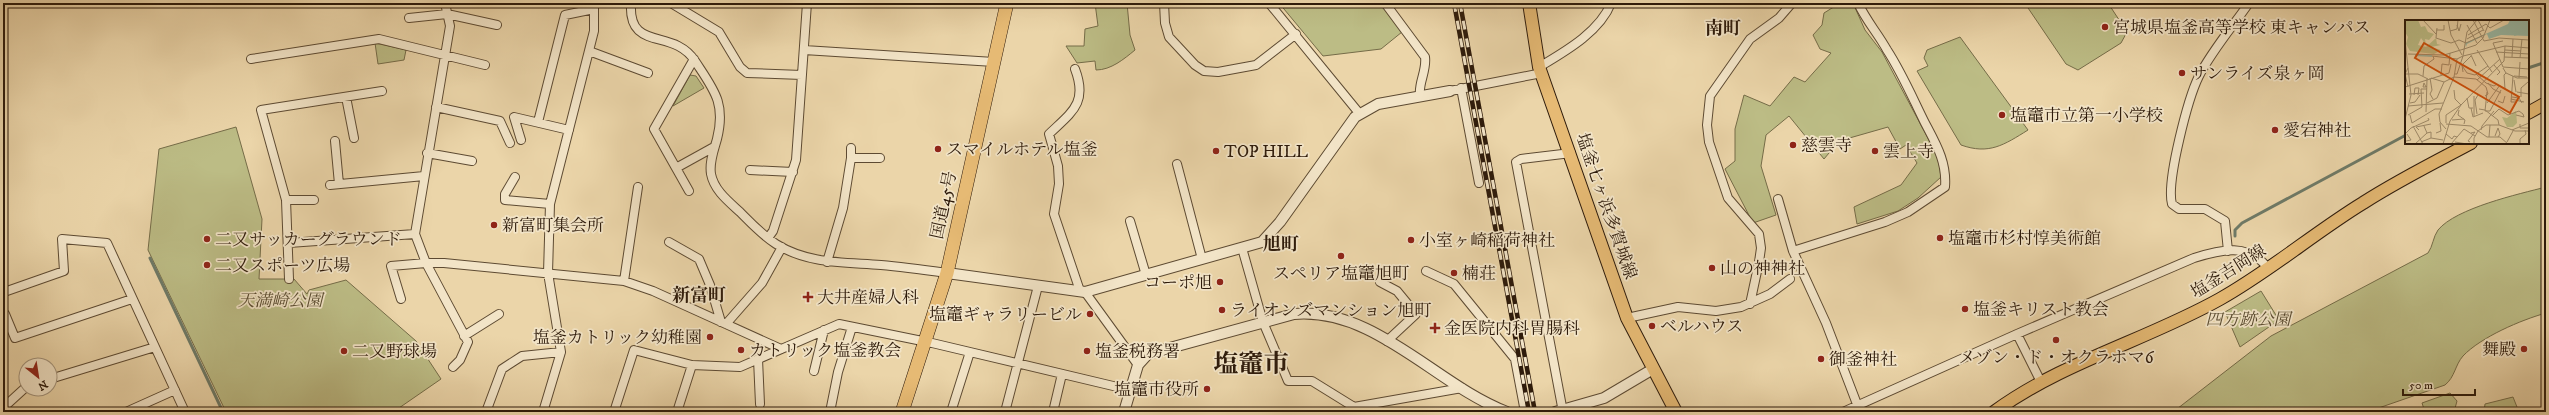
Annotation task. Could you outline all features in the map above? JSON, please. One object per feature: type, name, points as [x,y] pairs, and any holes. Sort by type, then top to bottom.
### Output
[{"type":"highway","name":"国道45号","points":[[902,412],[947,273],[1007,3]]},
{"type":"main road","name":"塩釜七ヶ浜多賀城線","points":[[1529,3],[1543,67],[1627,318],[1676,412]]},
{"type":"main road","points":[[2529,112],[2546,103]]},
{"type":"main road","name":"塩釜吉岡線","points":[[1994,412],[2041,382],[2178,321],[2220,299],[2268,268],[2363,202],[2469,144]]},
{"type":"street","points":[[445,3],[450,26],[427,153],[415,234],[426,263],[468,342],[460,360],[453,367]]},
{"type":"street","points":[[631,3],[631,11],[636,29],[650,37],[673,42],[694,59],[719,104],[721,115],[714,147],[711,174],[715,185],[768,238],[782,247],[812,260],[947,273],[1082,291],[1262,242],[1267,238],[1350,121],[1359,113],[1378,104],[1461,88],[1543,67],[1593,28],[1606,14],[1611,3]]},
{"type":"street","points":[[671,3],[719,32],[740,67],[748,73],[802,75]]},
{"type":"street","points":[[768,238],[773,231],[793,172],[807,3]]},
{"type":"street","points":[[1164,3],[1164,23],[1169,37],[1190,60],[1204,71],[1218,72],[1256,65],[1296,34]]},
{"type":"street","points":[[1270,3],[1359,113]]},
{"type":"street","points":[[1386,3],[1425,57],[1426,67],[1419,90],[1420,96]]},
{"type":"street","points":[[1750,304],[1761,248],[1759,234],[1728,198],[1709,142],[1707,124],[1710,96],[1750,39],[1779,18],[1792,3]]},
{"type":"street","points":[[1793,251],[1885,222],[1908,212],[1944,186],[1946,174],[1942,158],[1901,74],[1886,48],[1868,25],[1858,3]]},
{"type":"street","points":[[2228,251],[2225,221],[2205,209],[2179,209],[2172,204],[2169,194],[2176,151],[2199,76],[2249,3]]},
{"type":"street","points":[[538,122],[565,15],[594,6],[594,31],[550,204],[548,273],[561,352],[543,412]]},
{"type":"street","points":[[409,18],[448,14],[497,25]]},
{"type":"street","points":[[251,59],[378,39],[485,65]]},
{"type":"street","points":[[804,50],[994,62]]},
{"type":"street","points":[[589,51],[648,73]]},
{"type":"street","points":[[689,191],[654,129],[694,59]]},
{"type":"street","points":[[1075,69],[1081,84],[1078,104],[1049,134],[1049,139],[1058,166],[1059,184],[1054,214],[1082,291],[1138,365]]},
{"type":"street","points":[[1461,88],[1479,183]]},
{"type":"street","points":[[289,279],[289,244],[286,200],[261,110],[382,91]]},
{"type":"street","points":[[346,97],[354,138]]},
{"type":"street","points":[[436,107],[500,121],[510,144]]},
{"type":"street","points":[[521,140],[514,117],[569,130]]},
{"type":"street","points":[[335,141],[339,184]]},
{"type":"street","points":[[676,168],[714,147]]},
{"type":"street","points":[[828,262],[842,214],[851,158],[851,148]]},
{"type":"street","points":[[427,153],[472,161]]},
{"type":"street","points":[[1571,154],[1521,159],[1516,162],[1560,411],[1604,398],[1653,369]]},
{"type":"street","points":[[851,158],[880,158]]},
{"type":"street","points":[[1177,164],[1202,259]]},
{"type":"street","points":[[750,170],[793,172]]},
{"type":"street","points":[[330,185],[424,176]]},
{"type":"street","points":[[514,177],[505,194],[505,200],[550,204]]},
{"type":"street","points":[[624,281],[638,187]]},
{"type":"street","points":[[1778,199],[1793,251],[1826,323],[1859,409]]},
{"type":"street","points":[[286,200],[314,200]]},
{"type":"street","points":[[1130,221],[1146,274]]},
{"type":"street","points":[[289,244],[415,234]]},
{"type":"street","points":[[7,291],[64,271],[62,239],[107,244],[185,412]]},
{"type":"street","points":[[669,242],[699,259],[724,323]]},
{"type":"street","points":[[724,323],[762,283],[782,247]]},
{"type":"street","points":[[1242,248],[1263,322],[1288,381],[1312,381],[1354,407],[1462,388]]},
{"type":"street","points":[[1843,412],[1859,409],[2017,334],[2194,258],[2213,252],[2228,251],[2254,253],[2268,268]]},
{"type":"street","points":[[401,299],[392,266],[426,263],[624,281],[640,285],[781,349]]},
{"type":"street","points":[[1426,271],[1454,284],[1515,359],[1525,412]]},
{"type":"street","points":[[1627,318],[1678,307],[1716,311],[1750,304],[1770,294],[1790,279]]},
{"type":"street","points":[[1380,282],[1397,291],[1416,314],[1387,341]]},
{"type":"street","points":[[1005,412],[1038,286]]},
{"type":"street","points":[[3,314],[5,314],[15,338],[132,299]]},
{"type":"street","points":[[464,336],[499,314]]},
{"type":"street","points":[[1124,412],[1138,365],[1144,357],[1154,352],[1294,314],[1327,314],[1369,330],[1462,388],[1507,412]]},
{"type":"street","points":[[614,412],[634,350],[692,365],[740,367],[839,324],[925,341],[1130,390]]},
{"type":"street","points":[[830,412],[838,372],[852,327]]},
{"type":"street","points":[[814,371],[824,330]]},
{"type":"street","points":[[2017,334],[2041,382]]},
{"type":"street","points":[[58,377],[154,347]]},
{"type":"street","points":[[486,412],[502,369],[522,356],[561,352]]},
{"type":"street","points":[[951,412],[970,352]]},
{"type":"street","points":[[758,359],[760,404]]},
{"type":"street","points":[[677,412],[692,365]]},
{"type":"street","points":[[1053,412],[1062,374]]},
{"type":"street","points":[[126,412],[175,390]]},
{"type":"street","points":[[3,408],[18,394]]},
{"type":"green space","points":[[1095,3],[1127,3],[1130,35],[1135,50],[1122,60],[1102,70],[1096,70],[1095,61],[1077,63],[1066,46],[1084,46],[1085,29],[1098,26]]},
{"type":"green space","points":[[1279,3],[1382,3],[1402,32],[1381,49],[1323,56]]},
{"type":"green space","points":[[1840,3],[1853,3],[1865,30],[1882,52],[1938,157],[1941,177],[1918,198],[1898,211],[1857,224],[1854,207],[1901,185],[1917,163],[1906,145],[1900,149],[1888,127],[1839,141],[1824,159],[1789,116],[1766,135],[1761,166],[1776,215],[1753,223],[1725,169],[1735,161],[1735,129],[1744,95],[1770,106],[1794,77],[1805,82],[1831,53],[1820,49],[1813,35],[1822,25],[1824,13]]},
{"type":"green space","points":[[2029,3],[2108,3],[2127,32],[2121,43],[2078,70],[2066,64],[2026,5]]},
{"type":"green space","points":[[1960,37],[2028,130],[1996,147],[1980,149],[1961,145],[1917,71],[1928,66],[1924,58],[1927,50]]},
{"type":"green space","points":[[375,43],[406,50],[404,60],[378,64]]},
{"type":"green space","points":[[690,75],[696,76],[704,88],[673,106]]},
{"type":"green space","name":"二又スポーツ広場","points":[[236,127],[262,219],[259,279],[294,279],[307,294],[309,290],[346,280],[416,341],[441,379],[399,408],[397,412],[278,412],[275,408],[268,412],[226,412],[148,250],[159,149]]},
{"type":"green space","points":[[2546,187],[2546,313],[2513,325],[2480,342],[2463,356],[2451,378],[2445,385],[2367,412],[2173,412],[2271,336],[2428,253],[2436,233],[2447,222],[2459,215],[2489,203]]},
{"type":"green space","name":"四方跡公園","points":[[2261,291],[2279,320],[2240,347],[2225,312]]},
{"type":"green space","points":[[2450,393],[2457,401],[2454,412],[2425,412],[2422,403]]},
{"type":"green space","points":[[2513,397],[2519,412],[2484,412],[2485,404]]},
{"type":"waterway","points":[[2529,68],[2546,62]]},
{"type":"waterway","points":[[2235,236],[2235,230],[2242,223],[2405,136]]},
{"type":"waterway","points":[[150,258],[223,412]]},
{"type":"railway","points":[[1454,3],[1529,412]]},
{"type":"railway","points":[[1460,3],[1535,412]]},
{"type":"place","name":"宮城県塩釜高等学校 東キャンパス","points":[[2105,27]]},
{"type":"place","name":"サンライズ泉ヶ岡","points":[[2182,73]]},
{"type":"place","name":"塩竈市立第一小学校","points":[[2002,115]]},
{"type":"place","name":"愛宕神社","points":[[2275,130]]},
{"type":"place","name":"慈雲寺","points":[[1793,145]]},
{"type":"place","name":"スマイルホテル塩釜","points":[[938,149]]},
{"type":"place","name":"TOP HILL","points":[[1216,151]]},
{"type":"place","name":"雲上寺","points":[[1875,151]]},
{"type":"place","name":"新富町集会所","points":[[494,225]]},
{"type":"place","name":"塩竈市杉村惇美術館","points":[[1940,238]]},
{"type":"place","name":"二又サッカーグラウンド","points":[[207,239]]},
{"type":"place","name":"小室ヶ崎稲荷神社","points":[[1411,240]]},
{"type":"place","name":"スペリア塩竈旭町","points":[[1341,256]]},
{"type":"place","name":"二又スポーツ広場","points":[[207,265]]},
{"type":"place","name":"山の神神社","points":[[1712,268]]},
{"type":"place","name":"楠荘","points":[[1454,273]]},
{"type":"place","name":"コーポ旭","points":[[1220,282]]},
{"type":"place","name":"大井産婦人科","points":[[808,297]]},
{"type":"place","name":"塩釜キリスト教会","points":[[1965,309]]},
{"type":"place","name":"ライオンズマンション旭町","points":[[1222,310]]},
{"type":"place","name":"塩竈ギャラリービル","points":[[1090,314]]},
{"type":"place","name":"ベルハウス","points":[[1652,326]]},
{"type":"place","name":"金医院内科胃腸科","points":[[1435,328]]},
{"type":"place","name":"塩釜カトリック幼稚園","points":[[710,337]]},
{"type":"place","name":"メゾン・ド・オクラホマ6","points":[[2056,340]]},
{"type":"place","name":"舞殿","points":[[2524,349]]},
{"type":"place","name":"カトリック塩釜教会","points":[[741,350]]},
{"type":"place","name":"二又野球場","points":[[344,351]]},
{"type":"place","name":"塩釜税務署","points":[[1087,351]]},
{"type":"place","name":"御釜神社","points":[[1821,359]]},
{"type":"place","name":"塩竈市役所","points":[[1207,389]]},
{"type":"district","name":"南町","points":[[1723,28]]},
{"type":"district","name":"旭町","points":[[1281,244]]},
{"type":"district","name":"新富町","points":[[699,295]]},
{"type":"district","name":"塩竈市","points":[[1251,363]]},
{"type":"park label","name":"天満崎公園","points":[[280,300]]}]
